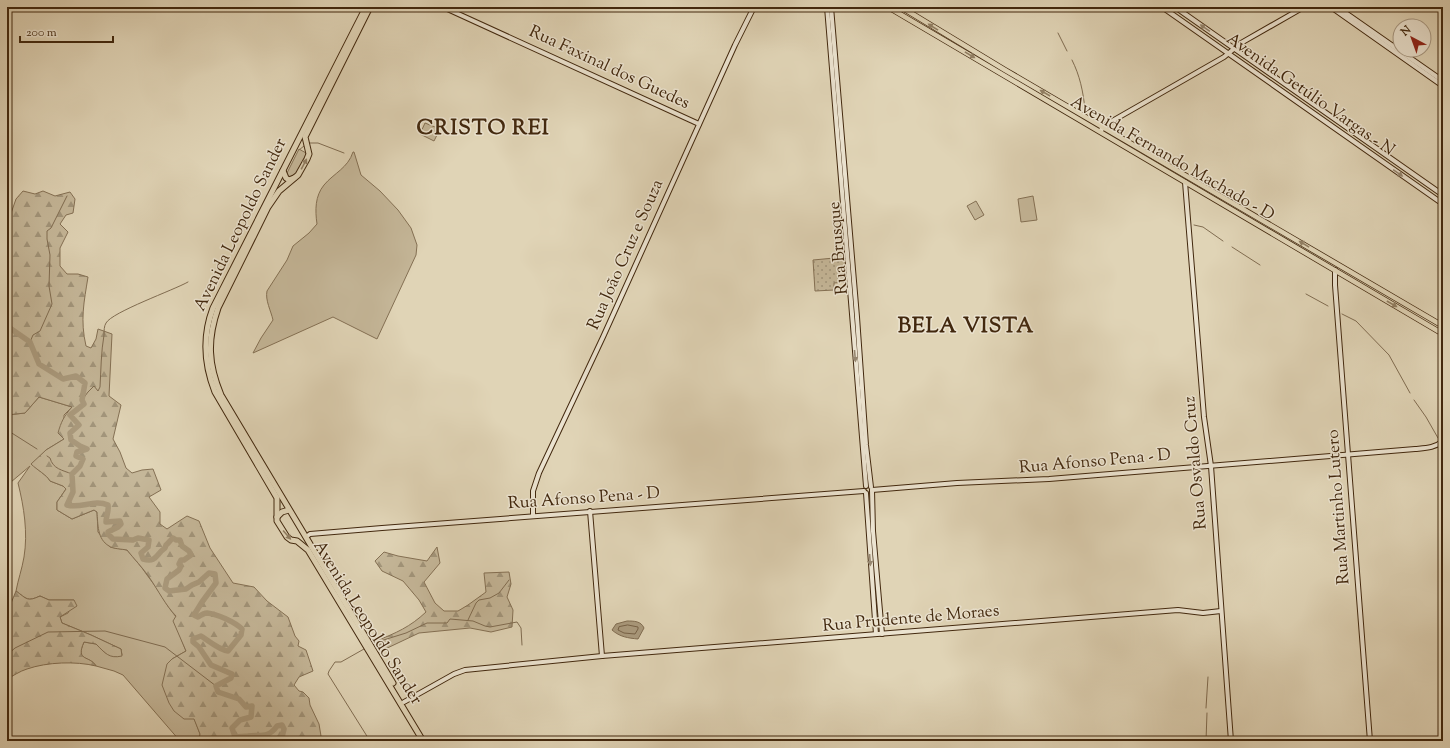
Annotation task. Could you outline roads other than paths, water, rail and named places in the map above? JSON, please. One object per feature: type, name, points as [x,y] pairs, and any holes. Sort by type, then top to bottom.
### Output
[{"type":"highway","name":"Avenida Leopoldo Sander","points":[[366,7],[213,308],[209,318],[205,341],[206,361],[215,392],[277,498],[277,521],[290,540],[297,541],[308,550],[424,741]]},
{"type":"highway","name":"Avenida Leopoldo Sander","points":[[370,7],[305,137],[308,157],[296,178],[279,191],[268,208],[218,308],[210,336],[211,363],[215,380],[221,395],[427,741]]},
{"type":"highway","points":[[296,144],[304,145],[308,149]]},
{"type":"highway","points":[[283,171],[286,178],[289,180],[296,178]]},
{"type":"highway","points":[[277,518],[282,512],[289,510]]},
{"type":"highway","points":[[297,541],[306,536]]},
{"type":"main road","name":"Avenida Fernando Machado - D","points":[[888,7],[1443,334]]},
{"type":"main road","name":"Avenida Fernando Machado - D","points":[[901,7],[1443,326]]},
{"type":"main road","points":[[1277,236],[1288,239],[1291,237]]},
{"type":"main road","points":[[1335,270],[1338,264]]},
{"type":"main road","points":[[1375,294],[1379,288]]},
{"type":"street","name":"Rua Faxinal dos Guedes","points":[[443,7],[699,124]]},
{"type":"street","name":"Rua João Cruz e Souza","points":[[533,516],[534,491],[540,473],[735,45],[754,7]]},
{"type":"street","name":"Rua Brusque","points":[[827,7],[868,490],[882,634]]},
{"type":"street","name":"Rua Brusque","points":[[831,7],[857,317],[866,445],[876,634]]},
{"type":"street","name":"Avenida Getúlio Vargas - N","points":[[1162,7],[1443,204]]},
{"type":"street","name":"Avenida Getúlio Vargas - N","points":[[1175,7],[1443,195]]},
{"type":"street","points":[[1100,132],[1103,127],[1228,54],[1241,43],[1304,7]]},
{"type":"street","points":[[1331,7],[1338,9],[1443,86]]},
{"type":"street","points":[[1434,78],[1443,81]]},
{"type":"street","name":"Rua Osvaldo Cruz","points":[[1185,182],[1204,417],[1211,466],[1231,741]]},
{"type":"street","name":"Rua Martinho Lutero","points":[[1335,270],[1370,741]]},
{"type":"street","name":"Rua Afonso Pena - D","points":[[306,536],[310,534],[590,511],[868,490],[1049,479],[1415,449],[1433,447],[1443,441]]},
{"type":"street","points":[[590,511],[602,656]]},
{"type":"street","name":"Rua Prudente de Moraes","points":[[404,702],[454,674],[465,670],[602,656],[1178,610],[1203,613],[1221,611]]},
{"type":"water","points":[[627,621],[637,622],[643,626],[644,628],[638,639],[624,637],[612,630],[616,624]]},
{"type":"waterway","points":[[1058,33],[1067,51]]},
{"type":"waterway","points":[[1072,60],[1081,84],[1085,109]]},
{"type":"waterway","points":[[308,143],[318,143],[344,153]]},
{"type":"waterway","points":[[299,150],[304,146]]},
{"type":"waterway","points":[[30,342],[33,335],[40,331],[52,304],[49,286],[50,255],[47,231],[51,228],[67,196]]},
{"type":"waterway","points":[[1194,225],[1203,227],[1223,241]]},
{"type":"waterway","points":[[1232,247],[1260,265]]},
{"type":"waterway","points":[[82,400],[94,386],[98,391],[100,387],[102,348],[106,323],[119,313],[188,282]]},
{"type":"waterway","points":[[1306,294],[1328,306]]},
{"type":"waterway","points":[[1342,314],[1356,321],[1389,355],[1410,393]]},
{"type":"waterway","points":[[7,326],[30,342],[39,364],[63,379],[76,376],[85,383],[82,400],[84,404],[70,415],[79,425],[70,433],[71,440],[87,449],[77,452],[76,456],[83,459],[80,466],[72,474],[73,492],[67,505],[77,506],[93,503],[103,503],[108,505],[106,522],[120,521],[121,524],[108,532],[108,534],[113,539],[133,540],[138,538],[149,540],[148,547],[141,553],[143,559],[154,559],[173,538],[180,540],[182,546],[189,551],[191,555],[184,560],[181,560],[179,570],[167,579],[165,588],[169,591],[186,589],[199,582],[209,573],[215,574],[216,583],[194,615],[198,617],[207,613],[226,619],[242,629],[241,635],[228,651],[218,647],[201,636],[193,639],[193,642],[199,647],[211,665],[232,674],[231,678],[216,686],[218,692],[239,699],[246,707],[252,706],[251,717],[240,720],[232,728],[235,737],[264,735],[270,733],[277,726],[282,725],[284,729],[281,741]]},
{"type":"waterway","points":[[1414,400],[1438,438]]},
{"type":"waterway","points":[[7,430],[37,449]]},
{"type":"waterway","points":[[47,456],[50,458],[53,465],[72,474]]},
{"type":"waterway","points":[[468,620],[479,600],[490,598],[499,593],[509,580]]},
{"type":"waterway","points":[[374,643],[406,633],[427,623],[447,623],[450,619],[473,621],[490,627],[517,622],[521,628],[522,645]]},
{"type":"waterway","points":[[7,655],[15,648],[48,632],[105,631],[165,647],[216,686]]},
{"type":"waterway","points":[[364,649],[341,662],[335,662],[328,674],[370,741]]},
{"type":"waterway","points":[[1206,708],[1208,677]]},
{"type":"waterway","points":[[1206,741],[1207,713]]},
{"type":"district","name":"CRISTO REI","points":[[483,129]]},
{"type":"district","name":"BELA VISTA","points":[[966,327]]}]
